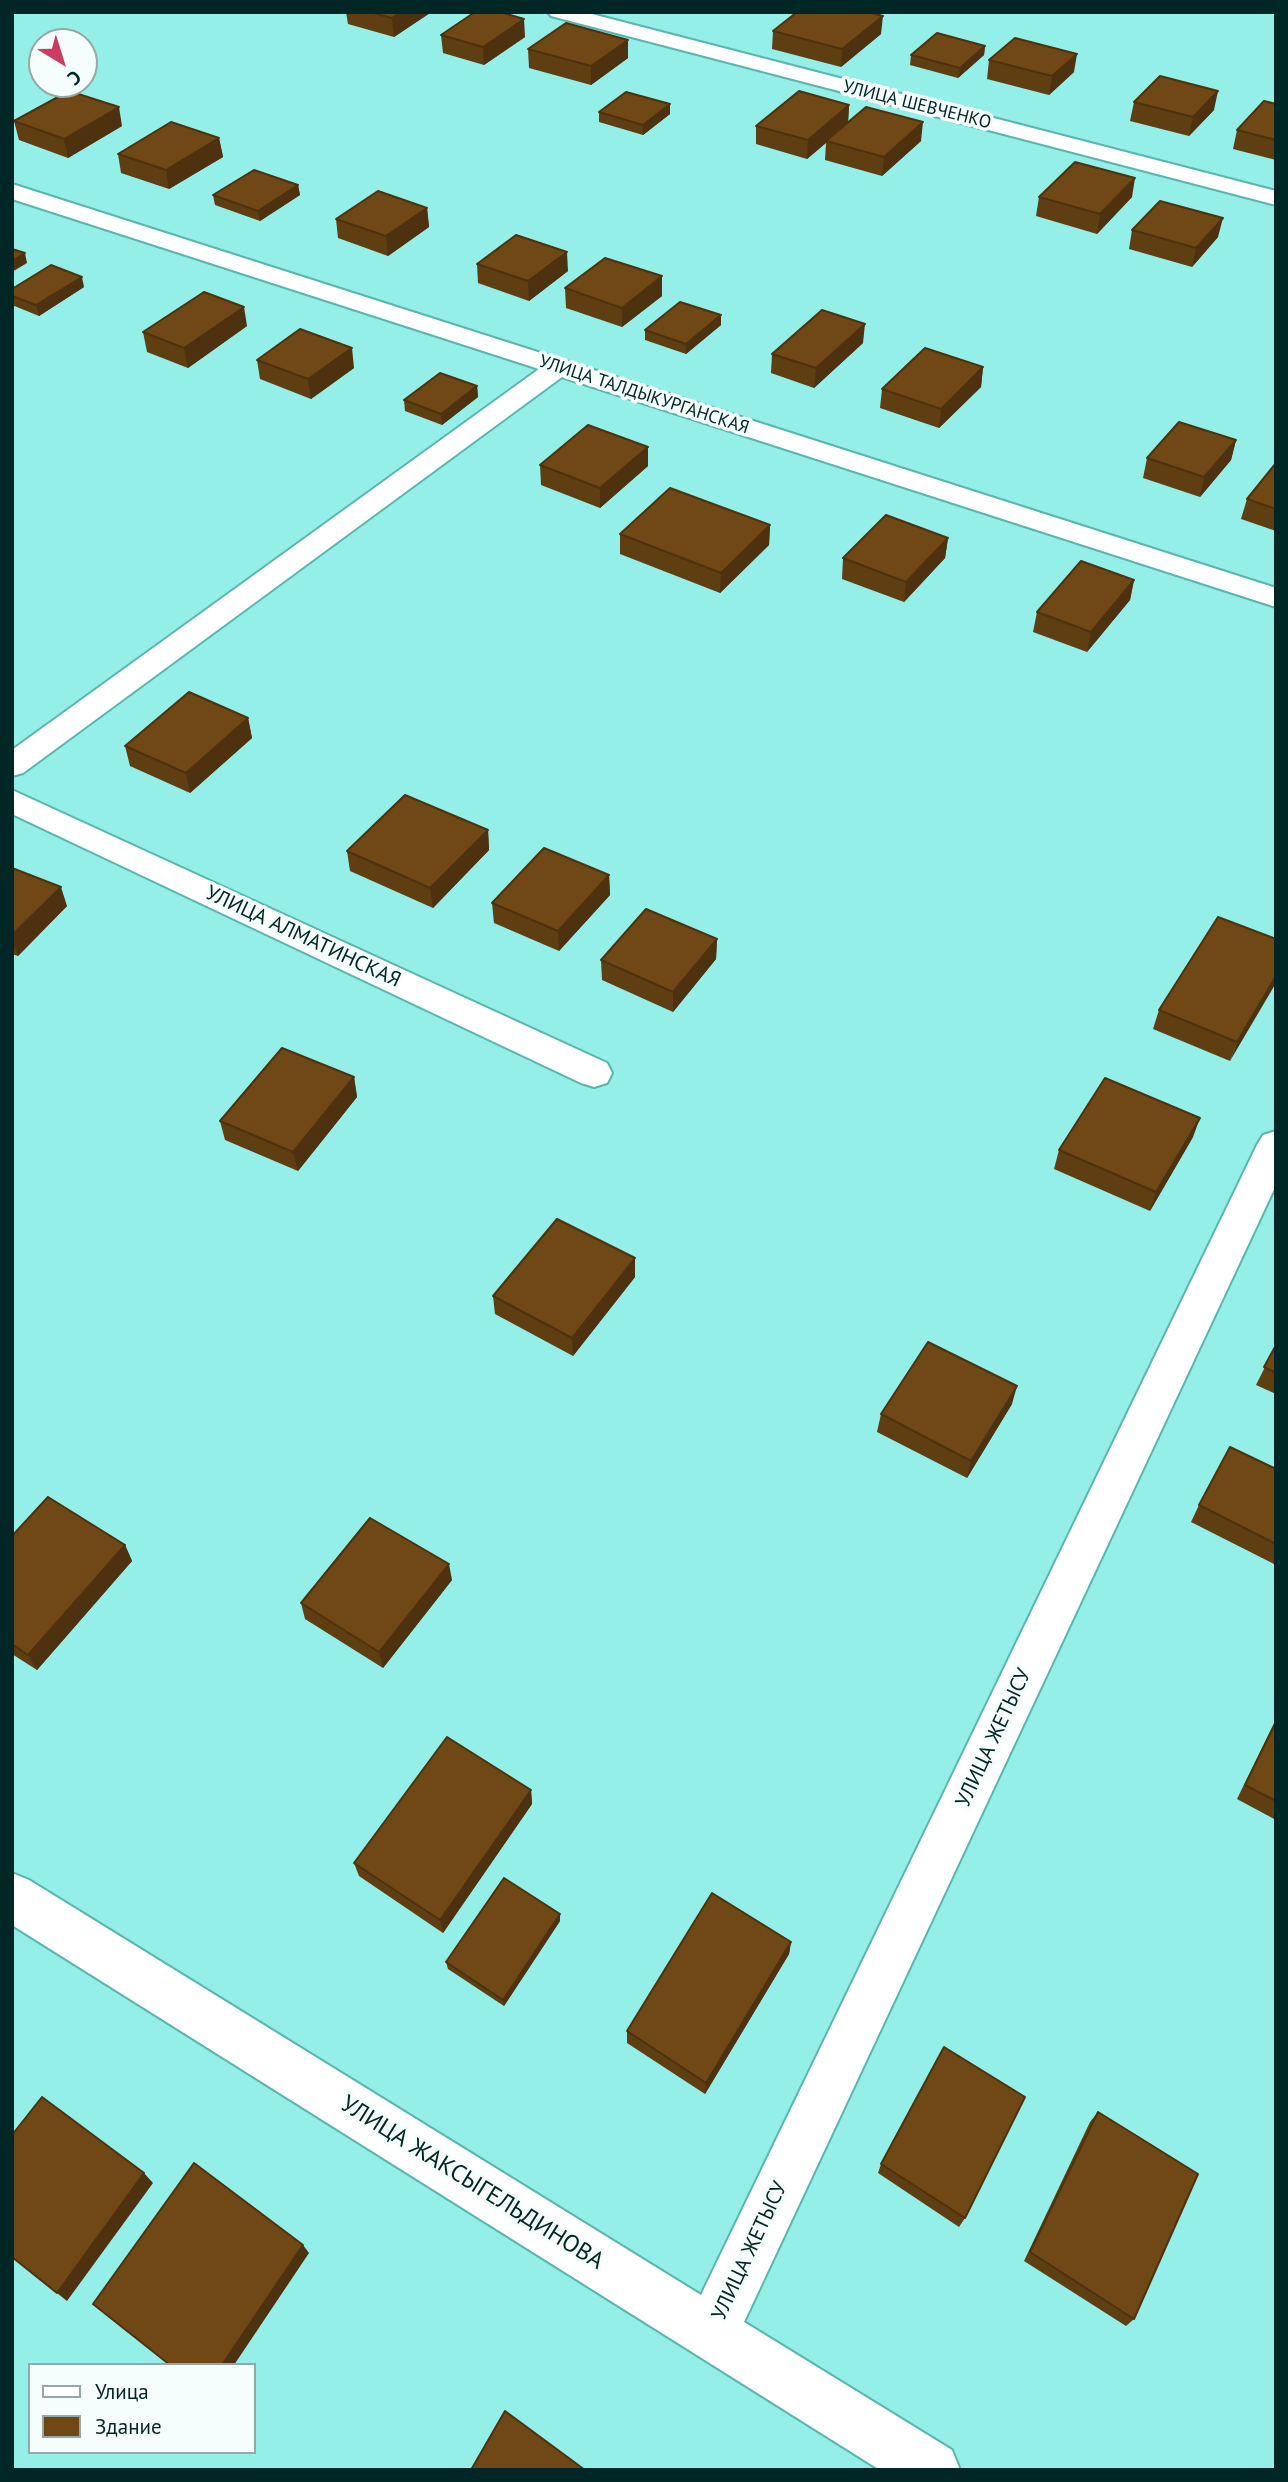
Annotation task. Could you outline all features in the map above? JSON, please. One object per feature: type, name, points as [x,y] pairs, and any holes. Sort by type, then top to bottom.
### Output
[{"type":"street","name":"УЛИЦА ШЕВЧЕНКО","points":[[558,12],[1276,198]]},
{"type":"street","name":"УЛИЦА ТАЛДЫКУРГАНСКАЯ","points":[[12,191],[1276,598]]},
{"type":"street","points":[[12,766],[559,367]]},
{"type":"street","name":"УЛИЦА АЛМАТИНСКАЯ","points":[[12,801],[594,1073]]},
{"type":"street","name":"УЛИЦА ЖЕТЫСУ","points":[[711,2332],[1276,1145]]},
{"type":"street","name":"УЛИЦА ЖАКСЫГЕЛЬДИНОВА","points":[[12,1897],[932,2470]]},
{"type":"building","points":[[370,12],[401,12],[392,18]]},
{"type":"building","points":[[475,12],[500,12],[524,19],[483,47],[441,35]]},
{"type":"building","points":[[797,12],[868,12],[883,16],[842,49],[773,31]]},
{"type":"building","points":[[566,23],[628,40],[591,66],[528,49]]},
{"type":"building","points":[[937,33],[985,46],[960,68],[911,55]]},
{"type":"building","points":[[1015,38],[1077,54],[1052,76],[989,60]]},
{"type":"building","points":[[1160,76],[1218,91],[1193,117],[1134,102]]},
{"type":"building","points":[[799,91],[849,105],[808,140],[756,126]]},
{"type":"building","points":[[626,92],[670,104],[643,125],[599,112]]},
{"type":"building","points":[[56,98],[91,98],[119,107],[64,139],[14,121]]},
{"type":"building","points":[[1264,101],[1276,104],[1276,140],[1237,130]]},
{"type":"building","points":[[866,107],[923,122],[884,157],[826,141]]},
{"type":"building","points":[[171,122],[219,138],[166,170],[118,154]]},
{"type":"building","points":[[1075,162],[1135,178],[1100,214],[1039,197]]},
{"type":"building","points":[[254,170],[298,185],[258,211],[213,195]]},
{"type":"building","points":[[378,191],[427,208],[386,236],[336,219]]},
{"type":"building","points":[[1160,201],[1223,218],[1196,248],[1132,230]]},
{"type":"building","points":[[516,235],[567,252],[528,281],[477,264]]},
{"type":"building","points":[[12,249],[25,253],[12,261]]},
{"type":"building","points":[[605,258],[662,276],[622,308],[565,288]]},
{"type":"building","points":[[51,265],[82,277],[36,305],[12,296],[12,289]]},
{"type":"building","points":[[204,292],[244,307],[184,348],[143,332]]},
{"type":"building","points":[[680,302],[721,315],[686,344],[645,330]]},
{"type":"building","points":[[822,310],[865,324],[816,368],[772,354]]},
{"type":"building","points":[[300,329],[352,348],[308,379],[257,360]]},
{"type":"building","points":[[925,348],[983,367],[941,409],[882,389]]},
{"type":"building","points":[[440,373],[477,386],[441,414],[404,400]]},
{"type":"building","points":[[1179,422],[1236,440],[1204,477],[1147,458]]},
{"type":"building","points":[[588,425],[648,447],[600,488],[540,465]]},
{"type":"building","points":[[1276,463],[1276,509],[1247,499]]},
{"type":"building","points":[[670,488],[770,525],[721,573],[620,534]]},
{"type":"building","points":[[886,515],[948,538],[906,582],[843,558]]},
{"type":"building","points":[[1081,561],[1134,580],[1091,632],[1037,612]]},
{"type":"building","points":[[189,692],[248,718],[186,773],[125,746]]},
{"type":"building","points":[[405,795],[488,830],[430,888],[347,851]]},
{"type":"building","points":[[544,848],[609,875],[558,931],[492,903]]},
{"type":"building","points":[[12,868],[61,887],[12,935]]},
{"type":"building","points":[[646,909],[717,939],[673,992],[601,960]]},
{"type":"building","points":[[1218,917],[1276,939],[1276,976],[1237,1042],[1159,1010]]},
{"type":"building","points":[[282,1048],[354,1077],[293,1152],[220,1121]]},
{"type":"building","points":[[1105,1078],[1200,1118],[1156,1192],[1059,1150]]},
{"type":"building","points":[[557,1219],[635,1258],[572,1338],[493,1296]]},
{"type":"building","points":[[928,1342],[1017,1386],[971,1461],[881,1414]]},
{"type":"building","points":[[1276,1345],[1276,1373],[1264,1367]]},
{"type":"building","points":[[1230,1447],[1276,1469],[1276,1544],[1199,1505]]},
{"type":"building","points":[[48,1497],[125,1545],[28,1655],[12,1644],[12,1536]]},
{"type":"building","points":[[370,1518],[449,1564],[379,1652],[301,1603]]},
{"type":"building","points":[[1276,1722],[1276,1801],[1245,1785]]},
{"type":"building","points":[[447,1737],[531,1790],[440,1920],[354,1863]]},
{"type":"building","points":[[504,1878],[560,1914],[503,2000],[446,1962]]},
{"type":"building","points":[[712,1893],[791,1942],[706,2083],[627,2031]]},
{"type":"building","points":[[944,2047],[1025,2097],[965,2218],[881,2164]]},
{"type":"building","points":[[42,2097],[144,2173],[57,2293],[12,2257],[12,2135]]},
{"type":"building","points":[[1098,2112],[1198,2174],[1134,2319],[1030,2252]]},
{"type":"building","points":[[194,2163],[303,2245],[223,2363],[167,2363],[93,2304]]},
{"type":"building","points":[[505,2411],[585,2470],[471,2470]]}]
